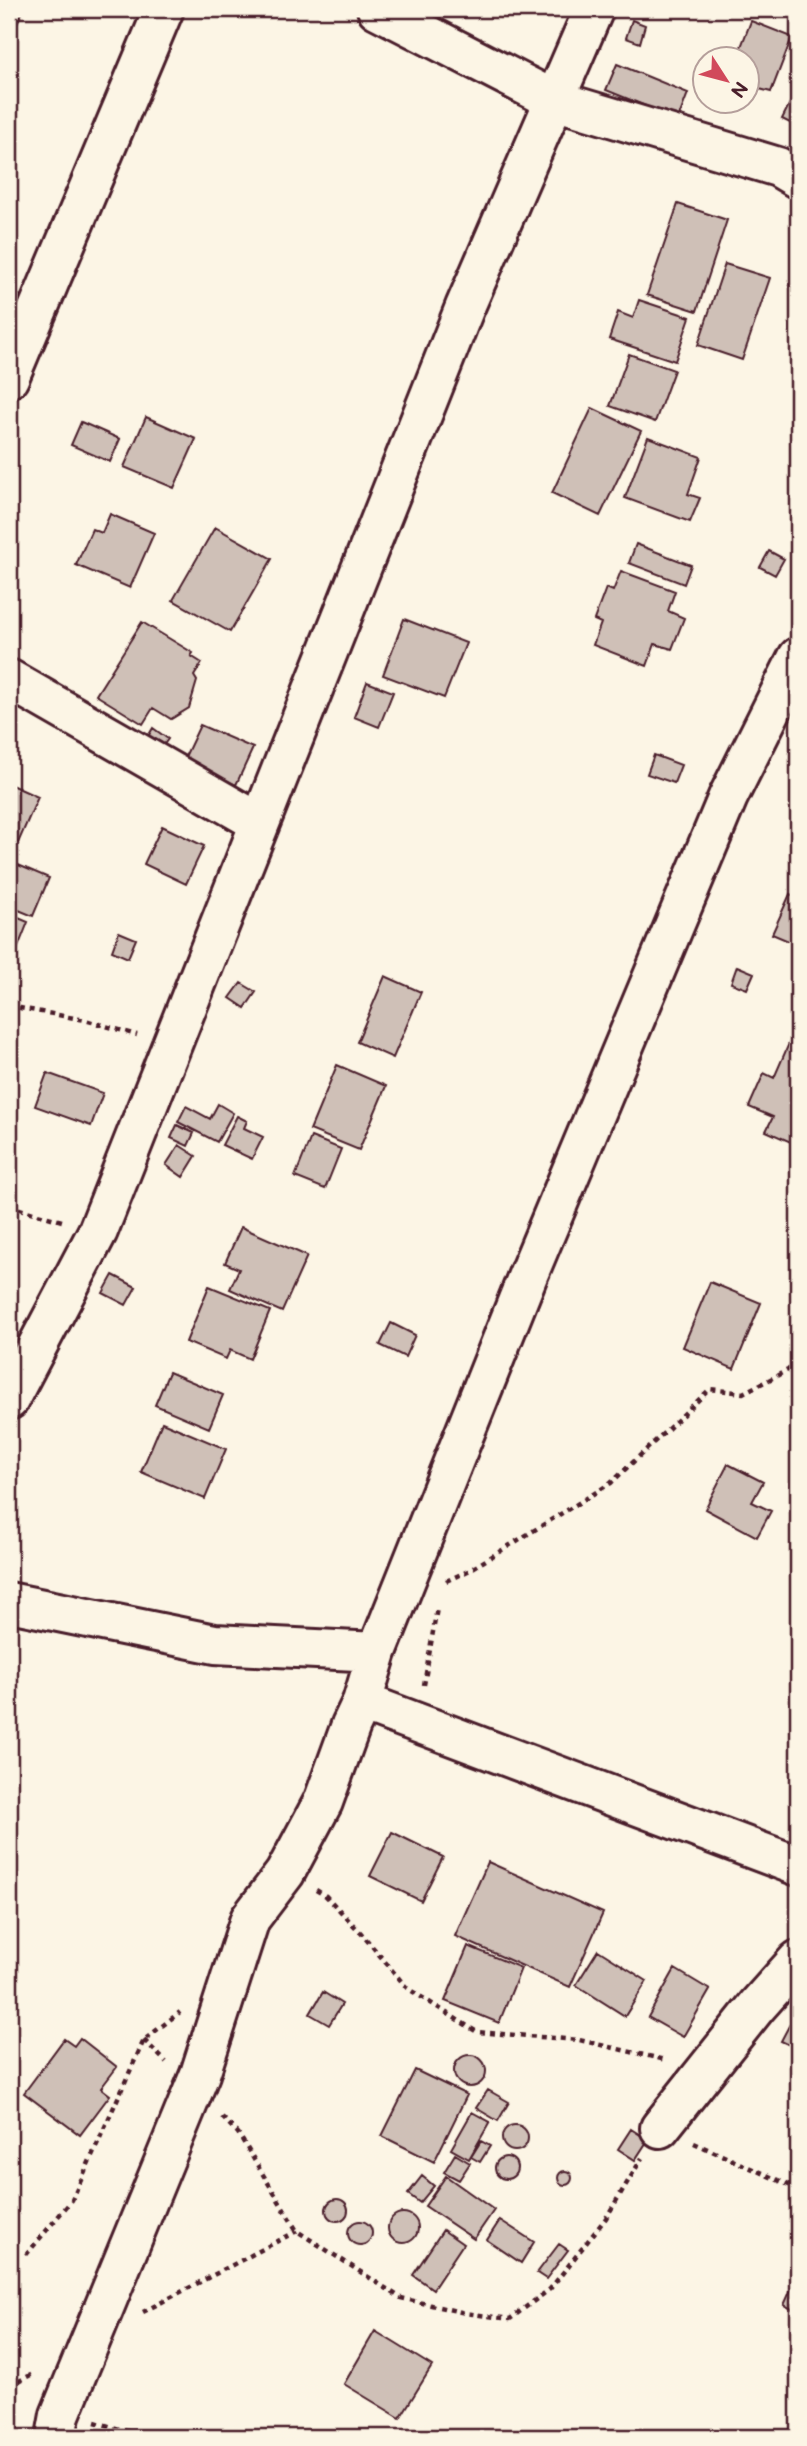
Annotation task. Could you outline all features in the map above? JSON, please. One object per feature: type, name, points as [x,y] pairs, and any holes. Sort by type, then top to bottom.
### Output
[{"type":"street","points":[[9,378],[164,9]]},
{"type":"street","points":[[377,9],[554,100],[778,167],[798,179]]},
{"type":"street","points":[[9,1400],[98,1231],[465,307],[594,9]]},
{"type":"street","points":[[58,2426],[194,2090],[250,1919],[285,1873],[323,1802],[362,1702],[377,1652],[528,1275],[728,797],[798,657]]},
{"type":"street","points":[[9,679],[260,822]]},
{"type":"street","points":[[9,1602],[215,1644],[377,1652]]},
{"type":"street","points":[[362,1702],[798,1866]]},
{"type":"street","points":[[660,2128],[798,1960]]},
{"type":"path","points":[[9,1006],[85,1020],[171,1046]]},
{"type":"path","points":[[9,1206],[98,1231]]},
{"type":"path","points":[[441,1583],[468,1571],[611,1483],[710,1389],[743,1392],[788,1370],[798,1360]]},
{"type":"path","points":[[416,1723],[439,1595]]},
{"type":"path","points":[[285,1873],[326,1896],[407,1988],[477,2032],[579,2040],[707,2070]]},
{"type":"path","points":[[26,2255],[72,2200],[144,2040],[184,2009]]},
{"type":"path","points":[[144,2040],[238,2133],[297,2231],[401,2298],[464,2313],[510,2319],[551,2289],[606,2218],[660,2128],[798,2189]]},
{"type":"path","points":[[94,2334],[164,2302],[297,2231]]},
{"type":"path","points":[[9,2386],[39,2370]]},
{"type":"path","points":[[58,2426],[103,2423],[148,2437]]},
{"type":"building","points":[[9,9],[24,9],[16,25],[9,22]]},
{"type":"building","points":[[632,20],[645,25],[640,43],[626,38]]},
{"type":"building","points":[[751,21],[792,37],[771,92],[762,90],[762,46],[741,46]]},
{"type":"building","points":[[617,64],[688,93],[678,119],[606,90]]},
{"type":"building","points":[[798,87],[798,127],[782,119]]},
{"type":"building","points":[[678,204],[727,220],[697,311],[647,295]]},
{"type":"building","points":[[725,264],[770,278],[742,360],[698,345]]},
{"type":"building","points":[[9,290],[19,295],[9,317]]},
{"type":"building","points":[[639,300],[690,317],[675,361],[609,339],[618,312],[633,318]]},
{"type":"building","points":[[629,354],[674,370],[655,422],[610,406]]},
{"type":"building","points":[[592,408],[641,431],[600,516],[552,493]]},
{"type":"building","points":[[146,417],[196,439],[174,488],[124,467]]},
{"type":"building","points":[[81,422],[120,439],[110,462],[71,445]]},
{"type":"building","points":[[648,437],[701,457],[688,494],[700,498],[690,522],[625,498]]},
{"type":"building","points":[[110,514],[154,533],[130,588],[76,565],[92,529],[102,533]]},
{"type":"building","points":[[215,527],[272,559],[230,632],[173,600]]},
{"type":"building","points":[[636,544],[691,565],[684,584],[629,563]]},
{"type":"building","points":[[769,551],[784,559],[775,575],[760,567]]},
{"type":"building","points":[[621,571],[675,591],[668,611],[684,618],[672,649],[655,644],[647,666],[593,645],[601,623],[594,620],[606,588],[613,591]]},
{"type":"building","points":[[404,619],[466,643],[444,698],[383,675]]},
{"type":"building","points":[[142,622],[193,653],[191,656],[202,663],[194,676],[197,681],[189,708],[171,719],[153,708],[143,724],[96,695]]},
{"type":"building","points":[[367,682],[393,692],[379,727],[354,717]]},
{"type":"building","points":[[200,725],[253,748],[236,785],[183,761]]},
{"type":"building","points":[[153,728],[168,739],[157,754],[143,745]]},
{"type":"building","points":[[654,755],[681,765],[674,783],[647,774]]},
{"type":"building","points":[[9,784],[38,797],[18,843],[9,839]]},
{"type":"building","points":[[162,826],[204,846],[186,884],[144,864]]},
{"type":"building","points":[[11,862],[49,878],[33,916],[9,906]]},
{"type":"building","points":[[790,894],[798,898],[798,945],[772,934]]},
{"type":"building","points":[[9,914],[28,922],[9,970]]},
{"type":"building","points":[[119,932],[136,939],[128,958],[112,951]]},
{"type":"building","points":[[737,966],[754,973],[747,989],[731,983]]},
{"type":"building","points":[[385,976],[421,992],[393,1058],[357,1042]]},
{"type":"building","points":[[241,983],[256,992],[245,1008],[230,998]]},
{"type":"building","points":[[790,1041],[798,1045],[798,1131],[793,1143],[766,1131],[773,1117],[749,1107],[764,1073],[774,1078]]},
{"type":"building","points":[[337,1065],[386,1086],[359,1150],[310,1130]]},
{"type":"building","points":[[47,1073],[103,1093],[91,1126],[35,1106]]},
{"type":"building","points":[[218,1104],[233,1113],[217,1142],[178,1122],[186,1106],[210,1119]]},
{"type":"building","points":[[237,1116],[247,1121],[244,1128],[263,1137],[252,1159],[222,1145]]},
{"type":"building","points":[[177,1125],[194,1133],[188,1146],[171,1138]]},
{"type":"building","points":[[311,1137],[341,1149],[325,1189],[295,1177]]},
{"type":"building","points":[[179,1145],[196,1156],[183,1177],[166,1165]]},
{"type":"building","points":[[241,1227],[307,1256],[282,1312],[230,1289],[239,1269],[225,1263]]},
{"type":"building","points":[[113,1275],[136,1287],[126,1305],[103,1293]]},
{"type":"building","points":[[710,1282],[761,1303],[734,1369],[683,1347]]},
{"type":"building","points":[[209,1286],[270,1311],[250,1359],[230,1350],[226,1359],[186,1342]]},
{"type":"building","points":[[391,1323],[415,1335],[405,1357],[380,1345]]},
{"type":"building","points":[[169,1372],[223,1395],[209,1428],[155,1405]]},
{"type":"building","points":[[162,1422],[226,1449],[205,1499],[141,1472]]},
{"type":"building","points":[[728,1464],[763,1482],[752,1502],[771,1511],[757,1537],[705,1509]]},
{"type":"building","points":[[392,1832],[443,1857],[421,1901],[370,1876]]},
{"type":"building","points":[[488,1862],[603,1913],[570,1987],[455,1936]]},
{"type":"building","points":[[468,1946],[521,1968],[499,2023],[445,2001]]},
{"type":"building","points":[[598,1950],[647,1981],[625,2016],[576,1985]]},
{"type":"building","points":[[675,1969],[710,1990],[683,2037],[648,2017]]},
{"type":"building","points":[[323,1992],[342,2004],[329,2025],[310,2014]]},
{"type":"building","points":[[792,2020],[798,2023],[798,2049],[781,2041]]},
{"type":"building","points":[[80,2038],[117,2067],[101,2088],[110,2095],[80,2135],[24,2093],[64,2039],[74,2046]]},
{"type":"building","points":[[470,2055],[481,2060],[486,2071],[481,2082],[470,2087],[459,2082],[454,2071],[459,2060]]},
{"type":"building","points":[[415,2070],[467,2095],[434,2162],[382,2136]]},
{"type":"building","points":[[488,2090],[509,2102],[498,2121],[476,2108]]},
{"type":"building","points":[[472,2112],[490,2122],[469,2159],[451,2149]]},
{"type":"building","points":[[515,2125],[524,2129],[528,2138],[524,2147],[515,2151],[506,2147],[502,2138],[506,2129]]},
{"type":"building","points":[[631,2129],[648,2140],[635,2160],[618,2149]]},
{"type":"building","points":[[481,2141],[490,2146],[480,2162],[471,2157]]},
{"type":"building","points":[[455,2154],[470,2163],[459,2180],[444,2172]]},
{"type":"building","points":[[506,2157],[514,2160],[517,2168],[514,2176],[506,2179],[498,2176],[495,2168],[498,2160]]},
{"type":"building","points":[[565,2171],[570,2173],[570,2183],[565,2185],[560,2183],[558,2178],[560,2173]]},
{"type":"building","points":[[422,2176],[434,2186],[420,2203],[408,2194]]},
{"type":"building","points":[[446,2176],[494,2210],[474,2239],[425,2206]]},
{"type":"building","points":[[337,2199],[345,2202],[348,2210],[345,2218],[337,2221],[329,2218],[326,2210],[329,2202]]},
{"type":"building","points":[[403,2213],[414,2217],[418,2228],[414,2239],[403,2243],[392,2239],[388,2228],[392,2217]]},
{"type":"building","points":[[500,2220],[534,2242],[521,2263],[487,2240]]},
{"type":"building","points":[[360,2221],[371,2228],[372,2233],[365,2244],[360,2245],[349,2238],[348,2233],[355,2222]]},
{"type":"building","points":[[443,2230],[463,2244],[433,2289],[413,2275]]},
{"type":"building","points":[[559,2244],[568,2250],[546,2279],[537,2273]]},
{"type":"building","points":[[798,2274],[798,2312],[784,2305]]},
{"type":"building","points":[[375,2331],[432,2366],[400,2418],[344,2384]]}]
